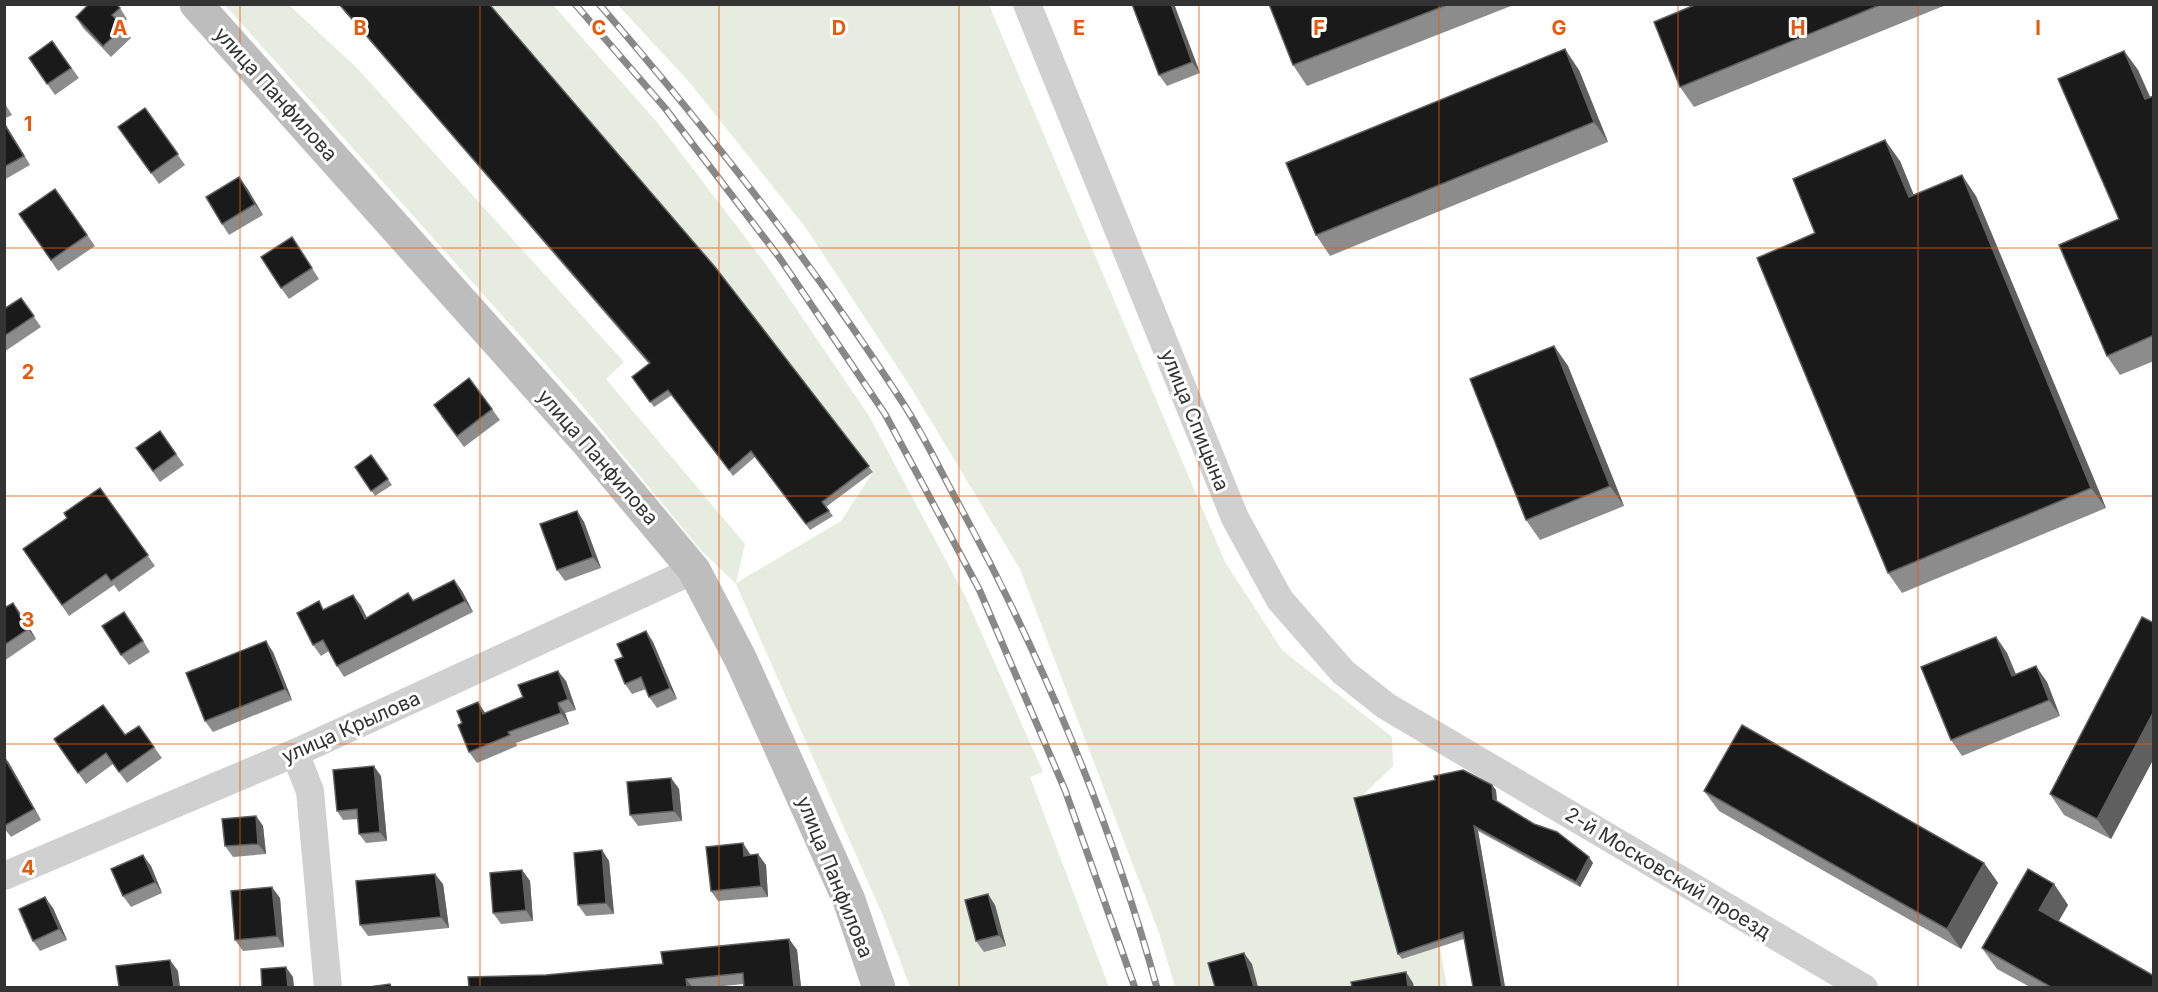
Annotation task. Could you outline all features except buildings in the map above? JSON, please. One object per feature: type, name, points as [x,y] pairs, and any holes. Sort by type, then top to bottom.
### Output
[{"type":"main road","name":"улица Панфилова","points":[[196,4],[586,441],[694,570],[741,660],[844,889],[858,922],[879,987]]},
{"type":"street","name":"улица Спицына","points":[[1027,4],[1235,518],[1280,600],[1343,672],[1386,706],[1430,747],[1472,757]]},
{"type":"street","name":"улица Крылова","points":[[4,876],[295,753],[694,570]]},
{"type":"street","points":[[295,753],[310,791],[328,987]]},
{"type":"street","name":"2-й Московский проезд","points":[[1472,757],[1864,987]]},
{"type":"shaded area","points":[[225,5],[289,5],[357,68],[624,362],[606,379],[745,544],[736,583],[841,521],[873,472],[718,273],[489,5],[553,5],[657,122],[768,267],[869,416],[966,598],[1043,772],[1030,777],[1109,987],[910,987],[884,918],[736,584],[699,548],[575,397]]},
{"type":"shaded area","points":[[618,5],[989,5],[1225,562],[1282,650],[1392,737],[1393,766],[1357,801],[1440,947],[1447,987],[1175,987],[1159,933],[1020,569],[913,391],[806,228],[690,83]]},
{"type":"railway","points":[[575,4],[665,108],[779,257],[885,414],[979,589],[1065,790],[1135,988]]},
{"type":"railway","points":[[599,4],[680,99],[795,247],[867,348],[916,425],[988,558],[1045,677],[1071,738],[1118,863],[1157,988]]}]
